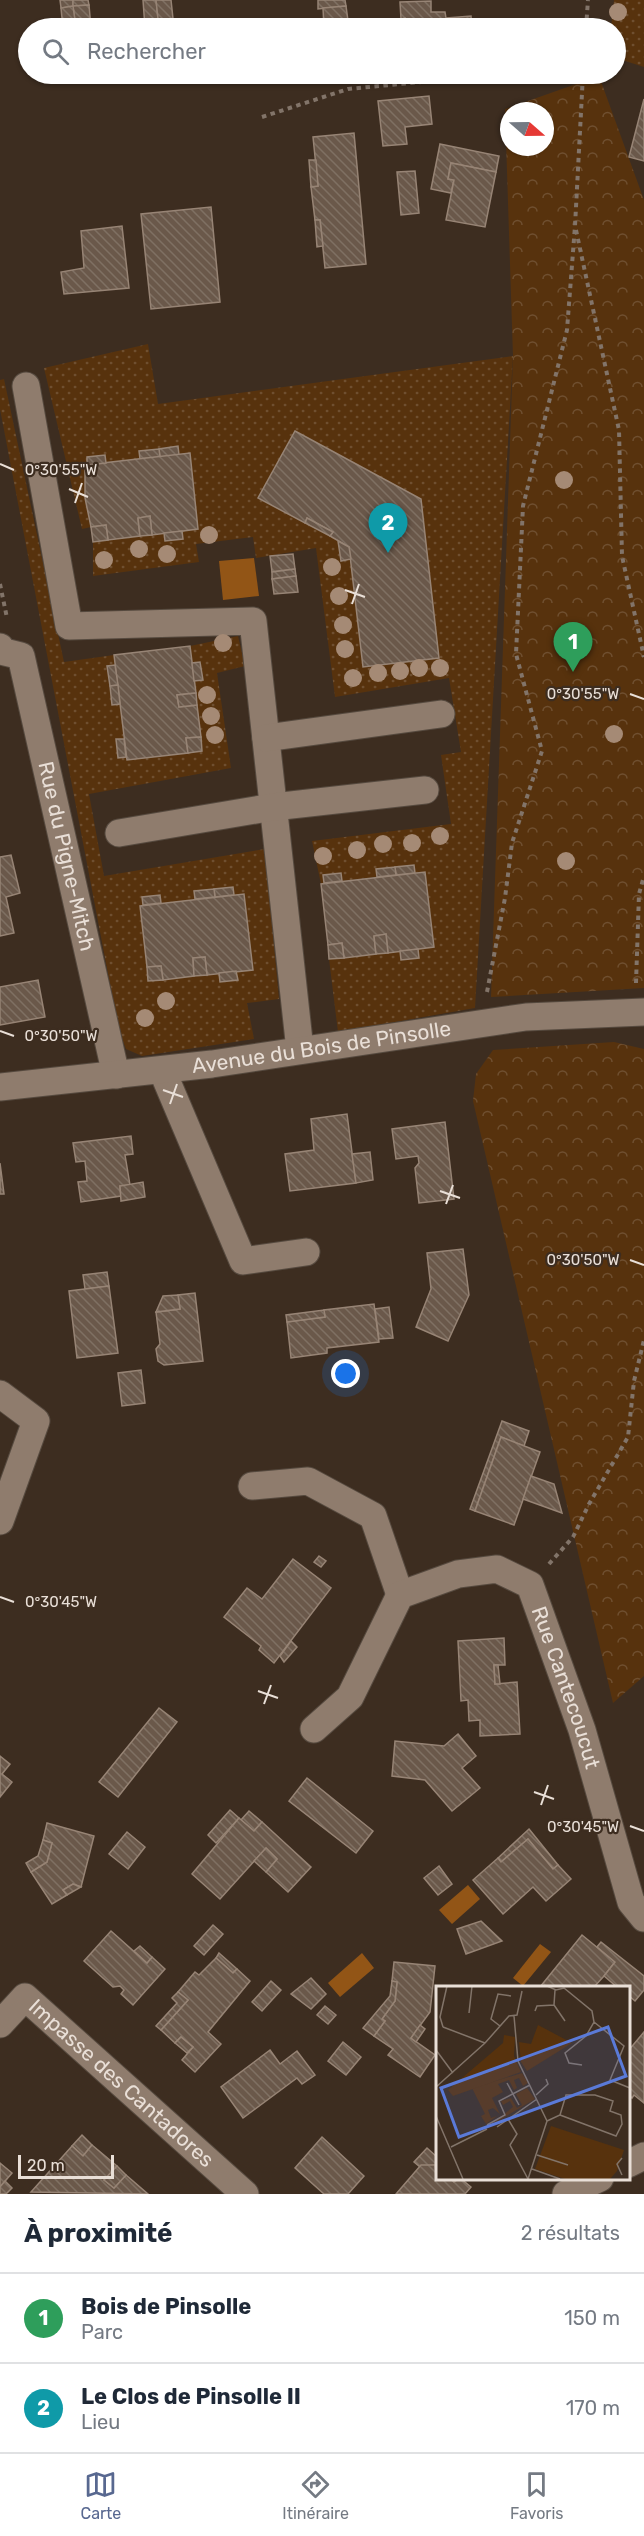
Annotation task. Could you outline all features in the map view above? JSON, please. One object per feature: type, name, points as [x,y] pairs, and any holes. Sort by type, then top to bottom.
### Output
[{"type":"street","points":[[26,387],[69,626],[253,621],[300,1050]]},
{"type":"street","name":"Rue du Pigne-Mitch","points":[[2,643],[21,656],[116,1075]]},
{"type":"street","points":[[266,738],[441,714]]},
{"type":"street","points":[[119,833],[273,807],[425,790]]},
{"type":"street","name":"Avenue du Bois de Pinsolle","points":[[0,1087],[162,1070],[526,1017],[639,1011]]},
{"type":"street","points":[[162,1070],[243,1260],[306,1252]]},
{"type":"street","points":[[0,1394],[36,1421],[0,1521]]},
{"type":"street","points":[[252,1486],[308,1481],[373,1516],[400,1595],[350,1697],[314,1730]]},
{"type":"street","name":"Rue Cantecoucut","points":[[400,1595],[458,1574],[497,1569],[530,1585],[582,1730],[631,1902],[644,1918]]},
{"type":"street","name":"Impasse des Cantadores","points":[[0,2024],[25,1997],[245,2194]]},
{"type":"street","points":[[629,2163],[644,2156]]},
{"type":"street","points":[[566,2194],[598,2179]]},
{"type":"path","points":[[586,18],[588,0]]},
{"type":"path","points":[[262,117],[348,89],[400,84]]},
{"type":"path","points":[[480,1024],[505,898],[512,843],[542,752],[516,654],[524,506],[567,330],[582,84]]},
{"type":"path","points":[[575,226],[619,430],[622,556],[644,657]]},
{"type":"path","points":[[0,584],[2,643]]},
{"type":"path","points":[[639,1011],[639,894],[644,876]]},
{"type":"path","points":[[530,1585],[573,1537],[589,1504],[628,1437],[634,1381],[644,1340]]},
{"type":"green space","points":[[614,0],[644,0],[644,67],[626,61],[626,18],[612,18]]},
{"type":"green space","points":[[576,84],[602,84],[644,200],[644,988],[491,997],[513,356],[507,156],[554,156],[554,102],[525,102]]},
{"type":"green space","points":[[148,344],[158,404],[513,356],[475,1008],[338,1032],[329,959],[400,951],[401,960],[418,958],[418,949],[434,947],[425,872],[415,873],[413,865],[376,869],[377,877],[342,881],[341,873],[323,875],[324,883],[321,884],[312,841],[451,824],[441,755],[461,752],[449,678],[335,697],[316,548],[256,558],[253,537],[196,544],[199,562],[93,576],[93,542],[164,533],[165,541],[182,539],[182,531],[198,529],[190,454],[179,455],[177,446],[140,451],[140,459],[106,463],[105,455],[87,457],[85,498],[91,527],[82,529],[44,368]]},
{"type":"green space","points":[[4,379],[64,662],[114,655],[115,665],[107,667],[112,704],[120,704],[124,739],[116,740],[118,758],[126,757],[127,760],[202,751],[194,681],[202,680],[200,662],[192,663],[190,646],[238,636],[245,666],[217,673],[231,768],[89,794],[104,876],[265,849],[279,999],[247,1003],[254,1039],[142,1056],[126,1049],[119,1031],[0,409],[0,380]]},
{"type":"green space","points":[[614,1042],[644,1049],[644,1676],[613,1703],[473,1101],[476,1074],[493,1050]]},
{"type":"shaded area","points":[[254,558],[259,596],[223,600],[219,561]]},
{"type":"shaded area","points":[[468,1885],[480,1899],[452,1924],[439,1910]]},
{"type":"shaded area","points":[[540,1944],[551,1952],[523,1986],[513,1978]]},
{"type":"shaded area","points":[[362,1953],[374,1968],[340,1997],[328,1983]]},
{"type":"building","points":[[60,0],[73,0],[73,6],[61,8]]},
{"type":"building","points":[[73,0],[88,0],[89,5],[73,6]]},
{"type":"building","points":[[143,0],[156,0],[158,18],[144,18]]},
{"type":"building","points":[[156,0],[171,0],[173,18],[158,18]]},
{"type":"building","points":[[318,0],[345,0],[346,6],[318,9]]},
{"type":"building","points":[[431,1],[431,12],[445,12],[446,18],[401,18],[400,2]]},
{"type":"building","points":[[89,5],[90,18],[75,18],[73,6]]},
{"type":"building","points":[[73,6],[75,18],[62,18],[61,8]]},
{"type":"building","points":[[346,6],[348,18],[324,18],[323,8]]},
{"type":"building","points":[[471,16],[471,18],[446,18]]},
{"type":"building","points":[[429,96],[432,124],[405,127],[407,144],[383,146],[378,101]]},
{"type":"building","points":[[644,99],[644,161],[629,157]]},
{"type":"building","points":[[354,133],[366,264],[325,268],[320,220],[315,220],[311,187],[318,186],[313,137]]},
{"type":"building","points":[[440,144],[499,156],[496,172],[451,163],[448,179],[454,180],[451,193],[431,189]]},
{"type":"building","points":[[309,160],[316,160],[318,186],[311,187]]},
{"type":"building","points":[[451,163],[496,172],[485,227],[446,220],[454,180],[448,179]]},
{"type":"building","points":[[415,171],[419,213],[401,215],[397,172]]},
{"type":"building","points":[[211,207],[220,302],[151,309],[141,214]]},
{"type":"building","points":[[315,220],[320,220],[323,246],[317,247]]},
{"type":"building","points":[[122,226],[129,288],[64,294],[61,272],[84,268],[81,231]]},
{"type":"building","points":[[295,431],[421,499],[439,658],[363,667],[349,547],[330,536],[333,532],[307,518],[305,523],[258,498]]},
{"type":"building","points":[[178,446],[179,455],[160,457],[159,449]]},
{"type":"building","points":[[159,449],[160,457],[140,459],[139,451]]},
{"type":"building","points":[[190,453],[198,529],[152,535],[150,516],[138,518],[140,536],[108,540],[106,525],[91,527],[85,498],[85,465]]},
{"type":"building","points":[[105,455],[106,463],[87,465],[87,457]]},
{"type":"building","points":[[150,516],[152,535],[140,536],[138,518]]},
{"type":"building","points":[[307,518],[333,532],[330,536],[305,523]]},
{"type":"building","points":[[106,525],[108,540],[93,542],[91,527]]},
{"type":"building","points":[[182,531],[183,539],[165,541],[164,533]]},
{"type":"building","points":[[338,541],[349,547],[351,559],[341,561]]},
{"type":"building","points":[[293,554],[295,569],[272,572],[270,556]]},
{"type":"building","points":[[295,569],[296,576],[272,579],[272,572]]},
{"type":"building","points":[[296,576],[298,592],[274,594],[272,579]]},
{"type":"building","points":[[190,646],[196,693],[177,695],[179,707],[197,705],[201,737],[186,738],[188,753],[127,760],[114,655]]},
{"type":"building","points":[[200,662],[203,680],[194,681],[192,663]]},
{"type":"building","points":[[115,665],[118,685],[110,686],[107,666]]},
{"type":"building","points":[[118,685],[120,704],[112,705],[110,686]]},
{"type":"building","points":[[196,693],[197,705],[179,707],[177,695]]},
{"type":"building","points":[[201,737],[202,751],[188,753],[186,738]]},
{"type":"building","points":[[116,739],[124,739],[126,757],[118,758]]},
{"type":"building","points":[[11,855],[20,893],[6,897],[14,933],[0,936],[0,857]]},
{"type":"building","points":[[414,865],[415,873],[396,875],[395,867]]},
{"type":"building","points":[[395,867],[396,875],[377,877],[376,869]]},
{"type":"building","points":[[425,872],[434,947],[388,953],[386,934],[374,936],[376,954],[344,958],[342,943],[328,945],[321,884]]},
{"type":"building","points":[[341,873],[342,881],[324,883],[323,875]]},
{"type":"building","points":[[233,887],[234,895],[215,897],[214,889]]},
{"type":"building","points":[[214,889],[215,897],[195,899],[194,891]]},
{"type":"building","points":[[244,894],[253,970],[207,975],[205,957],[193,958],[194,976],[163,980],[161,966],[147,967],[140,906]]},
{"type":"building","points":[[160,895],[161,903],[143,905],[142,897]]},
{"type":"building","points":[[386,934],[388,953],[376,954],[374,936]]},
{"type":"building","points":[[342,943],[344,958],[329,959],[328,945]]},
{"type":"building","points":[[418,949],[419,958],[401,960],[400,951]]},
{"type":"building","points":[[205,957],[207,975],[194,976],[193,958]]},
{"type":"building","points":[[161,966],[163,980],[148,981],[147,967]]},
{"type":"building","points":[[236,971],[238,980],[220,982],[219,973]]},
{"type":"building","points":[[38,980],[45,1017],[0,1025],[0,987]]},
{"type":"building","points":[[347,1114],[356,1183],[290,1191],[285,1154],[314,1150],[311,1119]]},
{"type":"building","points":[[445,1122],[454,1199],[419,1203],[415,1168],[419,1163],[418,1156],[396,1159],[392,1129]]},
{"type":"building","points":[[131,1136],[133,1154],[125,1155],[130,1185],[120,1186],[121,1196],[81,1202],[78,1182],[87,1181],[85,1161],[76,1162],[73,1143]]},
{"type":"building","points":[[370,1152],[373,1180],[356,1183],[352,1154]]},
{"type":"building","points":[[0,1163],[4,1194],[0,1194]]},
{"type":"building","points":[[143,1182],[145,1197],[121,1201],[120,1186]]},
{"type":"building","points":[[463,1249],[469,1295],[448,1341],[416,1327],[431,1289],[427,1253]]},
{"type":"building","points":[[107,1272],[109,1286],[85,1289],[83,1275]]},
{"type":"building","points":[[109,1286],[118,1353],[77,1358],[69,1291]]},
{"type":"building","points":[[195,1293],[203,1361],[164,1365],[158,1361],[156,1349],[160,1344],[156,1312],[180,1309],[178,1295]]},
{"type":"building","points":[[178,1295],[180,1309],[156,1312],[163,1296]]},
{"type":"building","points":[[374,1304],[379,1342],[327,1348],[327,1353],[291,1358],[287,1322],[325,1317],[324,1310]]},
{"type":"building","points":[[389,1307],[393,1338],[379,1339],[375,1309]]},
{"type":"building","points":[[324,1310],[325,1317],[287,1322],[286,1315]]},
{"type":"building","points":[[141,1370],[145,1403],[122,1406],[118,1373]]},
{"type":"building","points":[[502,1421],[529,1431],[524,1446],[501,1437],[475,1511],[470,1509]]},
{"type":"building","points":[[501,1437],[540,1452],[514,1525],[475,1511]]},
{"type":"building","points":[[531,1476],[554,1484],[562,1513],[523,1499]]},
{"type":"building","points":[[319,1556],[326,1561],[321,1567],[314,1562]]},
{"type":"building","points":[[293,1559],[331,1588],[274,1663],[259,1650],[261,1646],[224,1617],[247,1588],[262,1599]]},
{"type":"building","points":[[504,1638],[505,1665],[494,1665],[495,1684],[517,1682],[520,1734],[480,1736],[480,1720],[469,1721],[468,1700],[461,1701],[458,1641]]},
{"type":"building","points":[[291,1641],[297,1647],[284,1662],[280,1656]]},
{"type":"building","points":[[494,1665],[498,1665],[500,1684],[495,1684]]},
{"type":"building","points":[[159,1708],[177,1722],[118,1797],[99,1782]]},
{"type":"building","points":[[458,1734],[476,1756],[462,1768],[480,1788],[452,1811],[425,1780],[392,1776],[395,1741],[444,1746]]},
{"type":"building","points":[[0,1756],[10,1764],[2,1774],[12,1782],[0,1797]]},
{"type":"building","points":[[307,1778],[373,1831],[356,1853],[289,1801]]},
{"type":"building","points":[[230,1810],[239,1818],[216,1843],[208,1835]]},
{"type":"building","points":[[249,1811],[262,1822],[254,1831],[241,1820]]},
{"type":"building","points":[[239,1818],[254,1831],[262,1822],[311,1867],[288,1892],[266,1872],[277,1859],[266,1848],[220,1899],[192,1874]]},
{"type":"building","points":[[47,1823],[94,1836],[81,1887],[73,1884],[63,1890],[67,1895],[52,1904],[31,1872],[47,1862],[52,1843],[43,1840]]},
{"type":"building","points":[[529,1829],[558,1865],[553,1869],[528,1839],[501,1862],[498,1858]]},
{"type":"building","points":[[127,1832],[145,1847],[128,1869],[109,1854]]},
{"type":"building","points":[[528,1839],[553,1869],[558,1865],[571,1879],[546,1901],[533,1887],[503,1914],[473,1880],[498,1858],[501,1862]]},
{"type":"building","points":[[43,1840],[52,1843],[47,1862],[31,1872],[26,1863],[38,1856]]},
{"type":"building","points":[[266,1848],[277,1859],[266,1872],[254,1861]]},
{"type":"building","points":[[439,1866],[452,1884],[438,1895],[424,1878]]},
{"type":"building","points":[[73,1884],[81,1887],[67,1895],[63,1890]]},
{"type":"building","points":[[481,1921],[502,1941],[466,1954],[457,1929]]},
{"type":"building","points":[[213,1925],[223,1934],[204,1955],[194,1946]]},
{"type":"building","points":[[111,1931],[147,1963],[152,1957],[165,1969],[133,2005],[121,1994],[124,1990],[120,1986],[113,1987],[84,1961]]},
{"type":"building","points":[[582,1935],[615,1962],[595,1986],[541,1986]]},
{"type":"building","points":[[601,1942],[644,1976],[644,1990],[635,2001],[629,1996],[629,1986],[616,1986],[604,1976],[615,1962],[597,1947]]},
{"type":"building","points":[[140,1946],[152,1957],[147,1963],[134,1951]]},
{"type":"building","points":[[219,1953],[237,1969],[233,1973],[216,1958]]},
{"type":"building","points":[[216,1958],[233,1973],[237,1969],[250,1981],[208,2032],[221,2044],[195,2072],[182,2060],[193,2047],[181,2037],[175,2043],[161,2030],[188,2000],[178,1992],[195,1972],[199,1975]]},
{"type":"building","points":[[394,1962],[435,1966],[430,2012],[411,2038],[435,2055],[420,2077],[388,2055],[393,2049],[374,2036],[385,2021],[382,2019],[395,2001],[397,1982],[392,1981]]},
{"type":"building","points":[[311,1978],[326,1994],[311,2009],[291,1994]]},
{"type":"building","points":[[271,1981],[281,1990],[262,2011],[252,2002]]},
{"type":"building","points":[[392,1981],[397,1982],[395,2001],[382,2019],[385,2021],[374,2036],[363,2028],[390,1996]]},
{"type":"building","points":[[178,1992],[188,2000],[161,2030],[156,2026],[177,2003],[172,1998]]},
{"type":"building","points":[[325,2006],[336,2015],[328,2024],[317,2015]]},
{"type":"building","points":[[420,2025],[425,2029],[416,2042],[411,2038]]},
{"type":"building","points":[[644,2032],[644,2103],[634,2095],[632,2098],[629,2095],[629,2050]]},
{"type":"building","points":[[181,2037],[193,2047],[187,2053],[175,2043]]},
{"type":"building","points":[[343,2042],[361,2057],[346,2075],[328,2061]]},
{"type":"building","points":[[270,2050],[280,2064],[297,2051],[315,2075],[302,2084],[297,2078],[243,2118],[221,2087]]},
{"type":"building","points":[[82,2135],[92,2145],[83,2156],[72,2146]]},
{"type":"building","points":[[322,2137],[364,2176],[348,2194],[324,2194],[295,2168]]},
{"type":"building","points":[[92,2145],[117,2166],[104,2180],[114,2188],[126,2175],[148,2194],[31,2192],[72,2146],[83,2156]]},
{"type":"building","points":[[427,2148],[436,2156],[436,2165],[420,2167],[414,2162]]},
{"type":"building","points":[[0,2163],[12,2173],[0,2187]]},
{"type":"building","points":[[421,2165],[435,2165],[436,2179],[451,2179],[454,2182],[461,2179],[471,2187],[465,2194],[396,2194]]},
{"type":"building","points":[[117,2166],[126,2175],[114,2188],[104,2180]]},
{"type":"building","points":[[5,2181],[12,2188],[6,2194],[0,2194],[0,2187]]},
{"type":"place","name":"Le Clos de Pinsolle II","points":[[388,553]]},
{"type":"place","name":"Bois de Pinsolle","points":[[573,672]]}]
